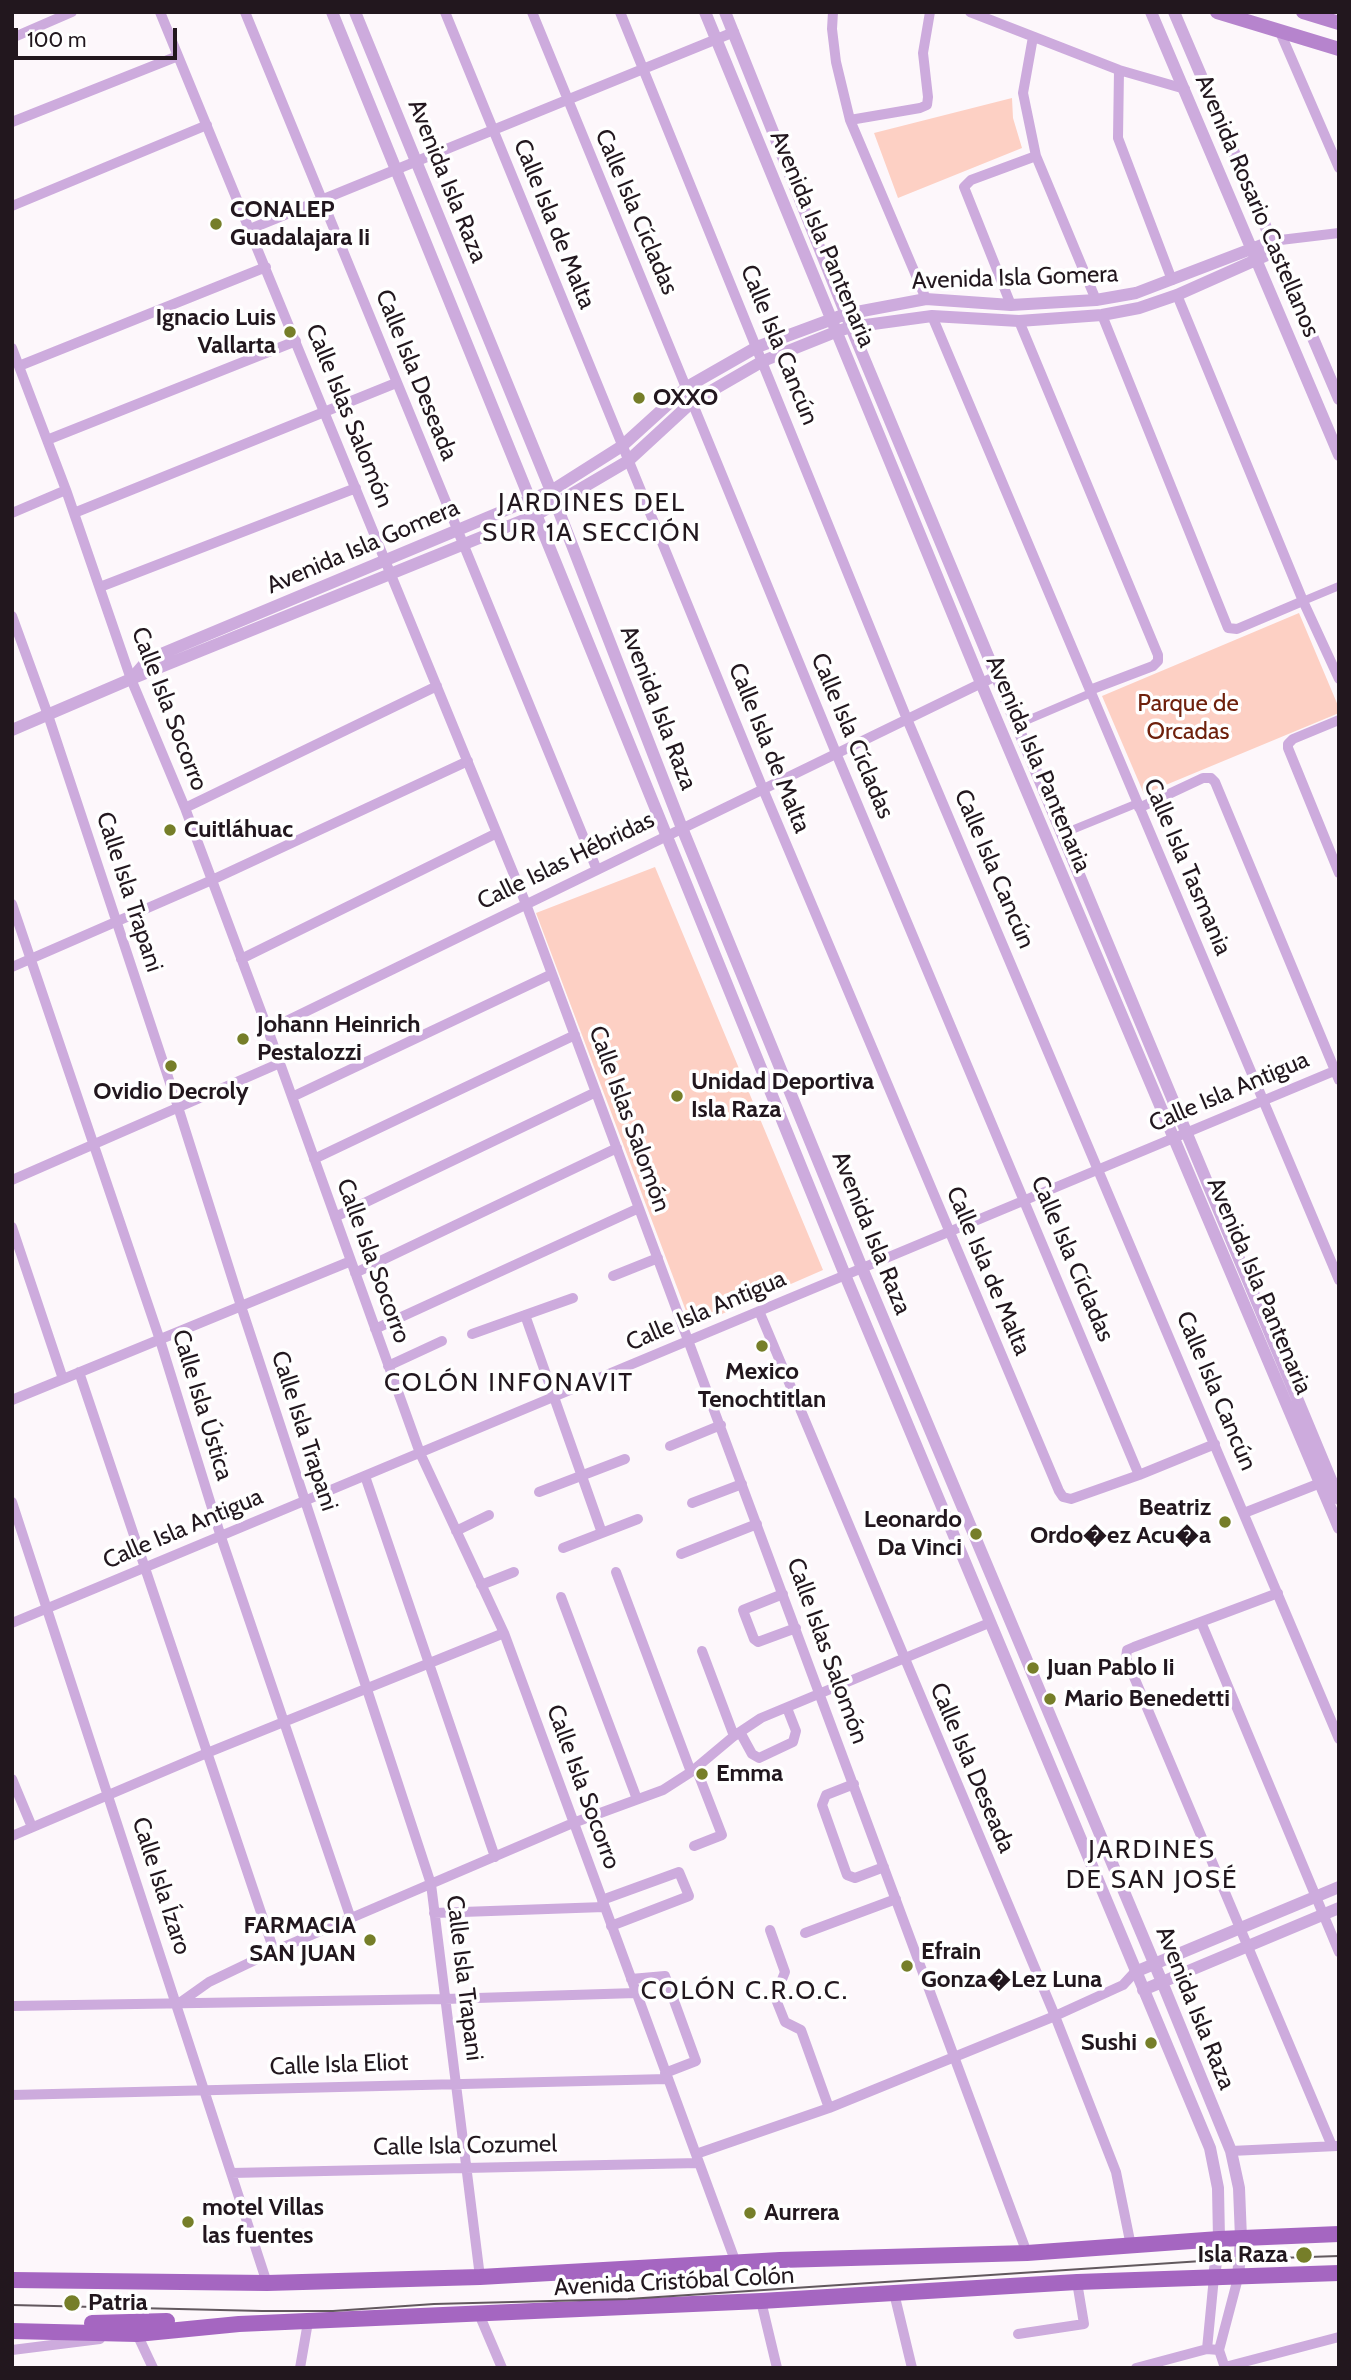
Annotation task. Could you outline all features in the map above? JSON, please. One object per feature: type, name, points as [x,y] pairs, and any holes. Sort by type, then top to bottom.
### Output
[{"type":"main road","points":[[1217,12],[1339,49]]},
{"type":"main road","points":[[1303,12],[1339,23]]},
{"type":"main road","name":"Avenida Cristóbal Colón","points":[[12,2280],[267,2283],[480,2277],[736,2263],[1027,2253],[1219,2239],[1339,2234]]},
{"type":"main road","name":"Avenida Cristóbal Colón","points":[[138,2328],[184,2321],[239,2324],[308,2322],[761,2301],[1077,2282],[1339,2273]]},
{"type":"main road","points":[[12,2324],[138,2328]]},
{"type":"main road","points":[[12,2331],[138,2328]]},
{"type":"street","points":[[12,38],[72,12]]},
{"type":"street","name":"Calle Islas Salomón","points":[[160,12],[526,904],[1027,2253]]},
{"type":"street","name":"Calle Isla Deseada","points":[[245,12],[597,870]]},
{"type":"street","name":"Avenida Isla Raza","points":[[332,12],[845,1275],[1210,2148],[1218,2188],[1219,2239],[1214,2277]]},
{"type":"street","name":"Avenida Isla Raza","points":[[355,12],[551,491],[682,828],[862,1268],[1231,2151],[1239,2188],[1241,2238],[1238,2278]]},
{"type":"street","name":"Calle Isla de Malta","points":[[445,12],[763,789],[948,1232],[1063,1497],[1071,1499],[1139,1475]]},
{"type":"street","name":"Calle Isla Cícladas","points":[[532,12],[836,754],[1139,1475]]},
{"type":"street","name":"Calle Isla Cancún","points":[[620,12],[907,719],[1100,1169],[1339,1739]]},
{"type":"street","name":"Avenida Isla Pantenaria","points":[[705,12],[981,683],[1173,1138],[1325,1481],[1339,1499]]},
{"type":"street","name":"Avenida Isla Pantenaria","points":[[725,12],[851,327],[1188,1132],[1325,1481],[1339,1528]]},
{"type":"street","points":[[833,12],[836,62],[850,120],[926,299]]},
{"type":"street","points":[[850,120],[927,105],[923,53],[930,12]]},
{"type":"street","points":[[970,12],[1119,70],[1185,89]]},
{"type":"street","name":"Avenida Rosario Castellanos","points":[[1151,12],[1339,455]]},
{"type":"street","name":"Avenida Rosario Castellanos","points":[[1174,12],[1339,398]]},
{"type":"street","points":[[250,229],[734,32]]},
{"type":"street","points":[[1280,32],[1334,147],[1339,167]]},
{"type":"street","points":[[1033,37],[1023,93],[1036,156],[1096,300]]},
{"type":"street","points":[[12,122],[178,56]]},
{"type":"street","points":[[1119,70],[1116,130],[1118,138],[1172,281]]},
{"type":"street","points":[[12,206],[207,125]]},
{"type":"street","points":[[1012,305],[964,190],[971,180],[1036,156]]},
{"type":"street","points":[[1274,246],[1339,233]]},
{"type":"street","name":"Avenida Isla Gomera","points":[[131,679],[140,667],[154,657],[551,491],[622,446],[687,387],[757,347],[835,325],[851,327],[932,316],[1019,321],[1102,315],[1139,308],[1177,295],[1274,246]]},
{"type":"street","name":"Avenida Isla Gomera","points":[[12,730],[536,515],[628,461],[692,402],[763,361],[835,325],[846,314],[926,299],[1012,305],[1096,300],[1136,293],[1255,255]]},
{"type":"street","points":[[19,366],[265,267]]},
{"type":"street","points":[[1136,293],[1139,308]]},
{"type":"street","points":[[1177,295],[1303,601],[1339,679]]},
{"type":"street","points":[[974,302],[976,318]]},
{"type":"street","points":[[1102,315],[1226,625],[1231,630],[1237,629],[1339,586]]},
{"type":"street","name":"Calle Isla Tasmania","points":[[932,316],[1339,1280]]},
{"type":"street","points":[[1016,724],[1153,666],[1158,661],[1158,654],[1019,321]]},
{"type":"street","points":[[47,440],[296,341]]},
{"type":"street","name":"Calle Isla Socorro","points":[[12,348],[66,490],[131,679],[185,808],[242,959],[420,1453],[504,1633],[736,2263]]},
{"type":"street","points":[[74,513],[396,383]]},
{"type":"street","points":[[100,587],[356,488]]},
{"type":"street","points":[[12,513],[66,490]]},
{"type":"street","name":"Calle Isla Trapani","points":[[12,616],[48,715],[178,1107],[431,1884],[480,2277]]},
{"type":"street","name":"Calle Islas Hébridas","points":[[268,1030],[996,676]]},
{"type":"street","points":[[185,808],[437,686]]},
{"type":"street","points":[[1339,720],[1293,739],[1288,744],[1339,873]]},
{"type":"street","points":[[12,967],[212,880],[468,761]]},
{"type":"street","points":[[1062,834],[1203,778],[1211,778],[1217,786],[1337,1073]]},
{"type":"street","points":[[242,959],[497,833]]},
{"type":"street","name":"Calle Isla Ústica","points":[[12,904],[160,1340],[283,1723],[351,1919]]},
{"type":"street","points":[[292,1097],[552,974]]},
{"type":"street","points":[[314,1159],[575,1035]]},
{"type":"street","points":[[12,1180],[280,1063]]},
{"type":"street","name":"Calle Isla Antigua","points":[[12,1623],[1173,1138],[1337,1073]]},
{"type":"street","points":[[335,1217],[596,1092]]},
{"type":"street","points":[[355,1273],[617,1148]]},
{"type":"street","points":[[375,1329],[639,1208]]},
{"type":"street","points":[[12,1227],[63,1379]]},
{"type":"street","points":[[613,1276],[658,1258]]},
{"type":"street","points":[[12,1399],[351,1261]]},
{"type":"street","points":[[472,1334],[573,1298]]},
{"type":"street","name":"Calle Isla Deseada","points":[[759,1311],[1055,2016],[1116,2172],[1131,2246]]},
{"type":"street","points":[[525,1315],[602,1533]]},
{"type":"street","points":[[388,1366],[442,1342]]},
{"type":"street","points":[[79,1372],[274,1951]]},
{"type":"street","points":[[670,1446],[720,1425]]},
{"type":"street","points":[[1139,1475],[1215,1444]]},
{"type":"street","points":[[539,1492],[625,1458]]},
{"type":"street","points":[[365,1476],[495,1857]]},
{"type":"street","points":[[1244,1513],[1325,1481]]},
{"type":"street","points":[[692,1503],[742,1484]]},
{"type":"street","name":"Calle Isla Ízaro","points":[[12,1502],[267,2283]]},
{"type":"street","points":[[456,1531],[489,1515]]},
{"type":"street","points":[[563,1548],[638,1519]]},
{"type":"street","points":[[681,1554],[757,1524]]},
{"type":"street","points":[[481,1585],[514,1572]]},
{"type":"street","points":[[616,1572],[722,1835],[694,1846]]},
{"type":"street","points":[[1231,2151],[1335,2146],[1126,1658],[1127,1650],[1278,1593]]},
{"type":"street","points":[[783,1594],[743,1610],[744,1613],[754,1639],[758,1642],[796,1628]]},
{"type":"street","points":[[561,1597],[637,1799]]},
{"type":"street","points":[[1201,1622],[1339,1952]]},
{"type":"street","points":[[178,2004],[209,1982],[274,1951],[573,1823],[663,1790],[694,1770],[761,1718],[989,1623]]},
{"type":"street","points":[[12,1836],[504,1633]]},
{"type":"street","points":[[702,1651],[737,1734],[752,1754],[760,1758],[793,1742],[796,1731],[787,1707]]},
{"type":"street","points":[[12,1779],[32,1827]]},
{"type":"street","points":[[854,1784],[825,1795],[822,1805],[847,1875],[855,1878],[884,1867]]},
{"type":"street","points":[[435,1913],[603,1904],[679,1872],[689,1896],[611,1926]]},
{"type":"street","name":"Calle Isla Cozumel","points":[[231,2172],[697,2159],[1055,2016],[1123,1985],[1135,1972],[1339,1887]]},
{"type":"street","points":[[805,1933],[896,1899]]},
{"type":"street","points":[[1123,1985],[1143,1990],[1339,1908]]},
{"type":"street","points":[[770,1930],[785,1972],[775,1997],[785,2022],[800,2030],[829,2108]]},
{"type":"street","points":[[631,1979],[665,1976],[692,2049],[696,2061],[666,2076]]},
{"type":"street","points":[[12,2006],[636,1993]]},
{"type":"street","name":"Calle Isla Eliot","points":[[12,2095],[666,2076]]},
{"type":"street","points":[[1207,2349],[1214,2277]]},
{"type":"street","points":[[1238,2278],[1219,2350],[1225,2367],[1339,2337]]},
{"type":"street","points":[[1017,2334],[1084,2324],[1077,2282]]},
{"type":"street","points":[[894,2293],[912,2368]]},
{"type":"street","points":[[761,2301],[777,2368]]},
{"type":"street","points":[[479,2314],[502,2368]]},
{"type":"street","points":[[300,2368],[308,2322]]},
{"type":"street","points":[[12,2350],[138,2328],[153,2368]]},
{"type":"street","points":[[1136,2368],[1207,2349],[1219,2350]]},
{"type":"green space","points":[[1012,98],[1013,118],[1022,148],[898,198],[874,133]]},
{"type":"green space","name":"Parque de Orcadas","points":[[1299,613],[1339,713],[1144,794],[1102,696]]},
{"type":"green space","name":"Unidad Deportiva Isla Raza","points":[[655,867],[823,1270],[692,1327],[536,913]]},
{"type":"tram line","points":[[12,2305],[333,2311],[434,2304],[628,2299],[1217,2260],[1339,2256]]},
{"type":"place","name":"CONALEP Guadalajara Ii","points":[[216,224]]},
{"type":"place","name":"Ignacio Luis Vallarta","points":[[290,332]]},
{"type":"place","name":"OXXO","points":[[639,398]]},
{"type":"place","name":"Cuitláhuac","points":[[170,830]]},
{"type":"place","name":"Johann Heinrich Pestalozzi","points":[[243,1039]]},
{"type":"place","name":"Ovidio Decroly","points":[[171,1066]]},
{"type":"place","name":"Unidad Deportiva Isla Raza","points":[[677,1096]]},
{"type":"place","name":"Mexico Tenochtitlan","points":[[762,1346]]},
{"type":"place","name":"Beatriz Ordo�ez Acu�a","points":[[1225,1522]]},
{"type":"place","name":"Leonardo Da Vinci","points":[[976,1534]]},
{"type":"place","name":"Juan Pablo Ii","points":[[1033,1668]]},
{"type":"place","name":"Mario Benedetti","points":[[1050,1699]]},
{"type":"place","name":"Emma","points":[[702,1774]]},
{"type":"place","name":"FARMACIA SAN JUAN","points":[[370,1940]]},
{"type":"place","name":"Efrain Gonza�Lez Luna","points":[[907,1966]]},
{"type":"place","name":"Sushi","points":[[1151,2043]]},
{"type":"place","name":"Aurrera","points":[[750,2213]]},
{"type":"place","name":"motel Villas las fuentes","points":[[188,2222]]},
{"type":"place","name":"Isla Raza","points":[[1304,2255]]},
{"type":"place","name":"Patria","points":[[72,2303]]},
{"type":"district","name":"JARDINES DEL SUR 1A SECCIÓN","points":[[592,518]]},
{"type":"district","name":"COLÓN INFONAVIT","points":[[509,1383]]},
{"type":"district","name":"JARDINES DE SAN JOSÉ","points":[[1152,1865]]},
{"type":"district","name":"COLÓN C.R.O.C.","points":[[745,1991]]}]
